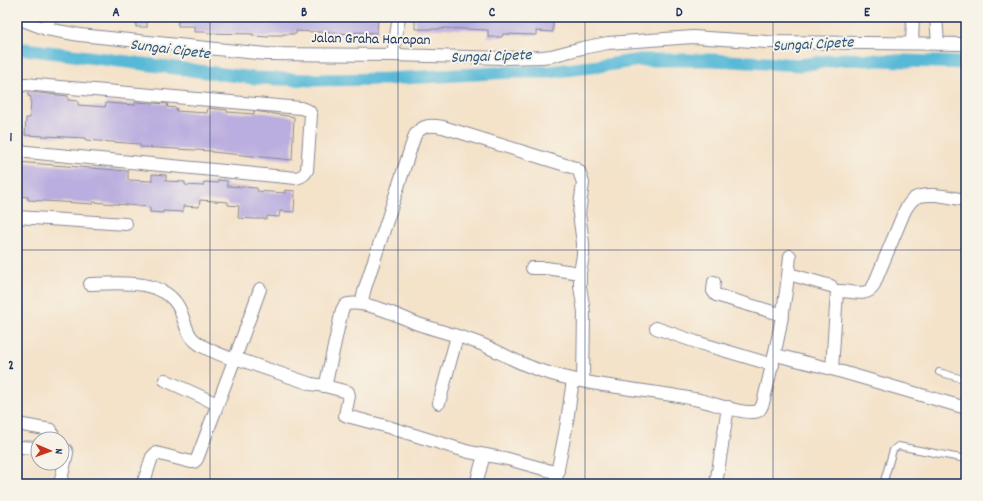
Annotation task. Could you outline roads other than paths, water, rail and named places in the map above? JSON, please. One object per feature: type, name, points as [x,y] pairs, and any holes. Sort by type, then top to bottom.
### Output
[{"type":"street","points":[[46,29],[50,17]]},
{"type":"street","points":[[393,55],[399,17]]},
{"type":"street","points":[[912,43],[913,17]]},
{"type":"street","points":[[936,17],[938,44]]},
{"type":"street","name":"Jalan Graha Harapan","points":[[17,18],[46,29],[80,35],[266,54],[505,58],[542,57],[608,43],[693,37],[767,42],[966,44]]},
{"type":"street","points":[[17,88],[25,84],[301,108],[309,111],[311,116],[307,170],[302,176],[296,178],[17,151]]},
{"type":"street","points":[[90,284],[133,283],[157,288],[168,295],[178,305],[192,338],[203,346],[235,359],[311,384],[348,392],[350,396],[345,415],[347,416],[469,452],[508,459],[556,478],[578,381],[584,312],[580,286],[583,243],[579,214],[583,183],[579,171],[567,165],[443,127],[433,125],[419,130],[415,135],[361,304]]},
{"type":"street","points":[[832,369],[837,291],[843,290],[866,294],[870,292],[905,210],[909,202],[916,197],[937,195],[966,200]]},
{"type":"street","points":[[17,217],[126,224]]},
{"type":"street","points":[[324,386],[326,384],[342,310],[345,305],[348,304],[361,304],[380,309],[420,325],[482,345],[541,371],[578,381],[695,399],[752,412],[760,411],[774,360],[783,315],[790,256]]},
{"type":"street","points":[[532,268],[580,272]]},
{"type":"street","points":[[789,274],[831,286]]},
{"type":"street","points":[[714,282],[713,291],[716,295],[783,315]]},
{"type":"street","points":[[143,484],[152,457],[156,454],[191,462],[196,461],[260,289]]},
{"type":"street","points":[[656,328],[696,342],[774,360],[832,369],[966,408]]},
{"type":"street","points":[[439,403],[457,336]]},
{"type":"street","points":[[165,380],[217,404]]},
{"type":"street","points":[[716,484],[728,407]]},
{"type":"street","points":[[17,424],[51,431]]},
{"type":"street","points":[[17,447],[30,448]]},
{"type":"street","points":[[476,484],[484,455]]},
{"type":"street","points":[[60,484],[63,471]]},
{"type":"lane","points":[[939,372],[966,380]]},
{"type":"lane","points":[[883,484],[893,450],[898,446],[966,459]]},
{"type":"waterway","name":"Sungai Cipete","points":[[17,48],[254,78],[313,80],[386,79],[513,72],[549,72],[640,60],[712,60],[800,65],[844,59],[966,63]]}]
